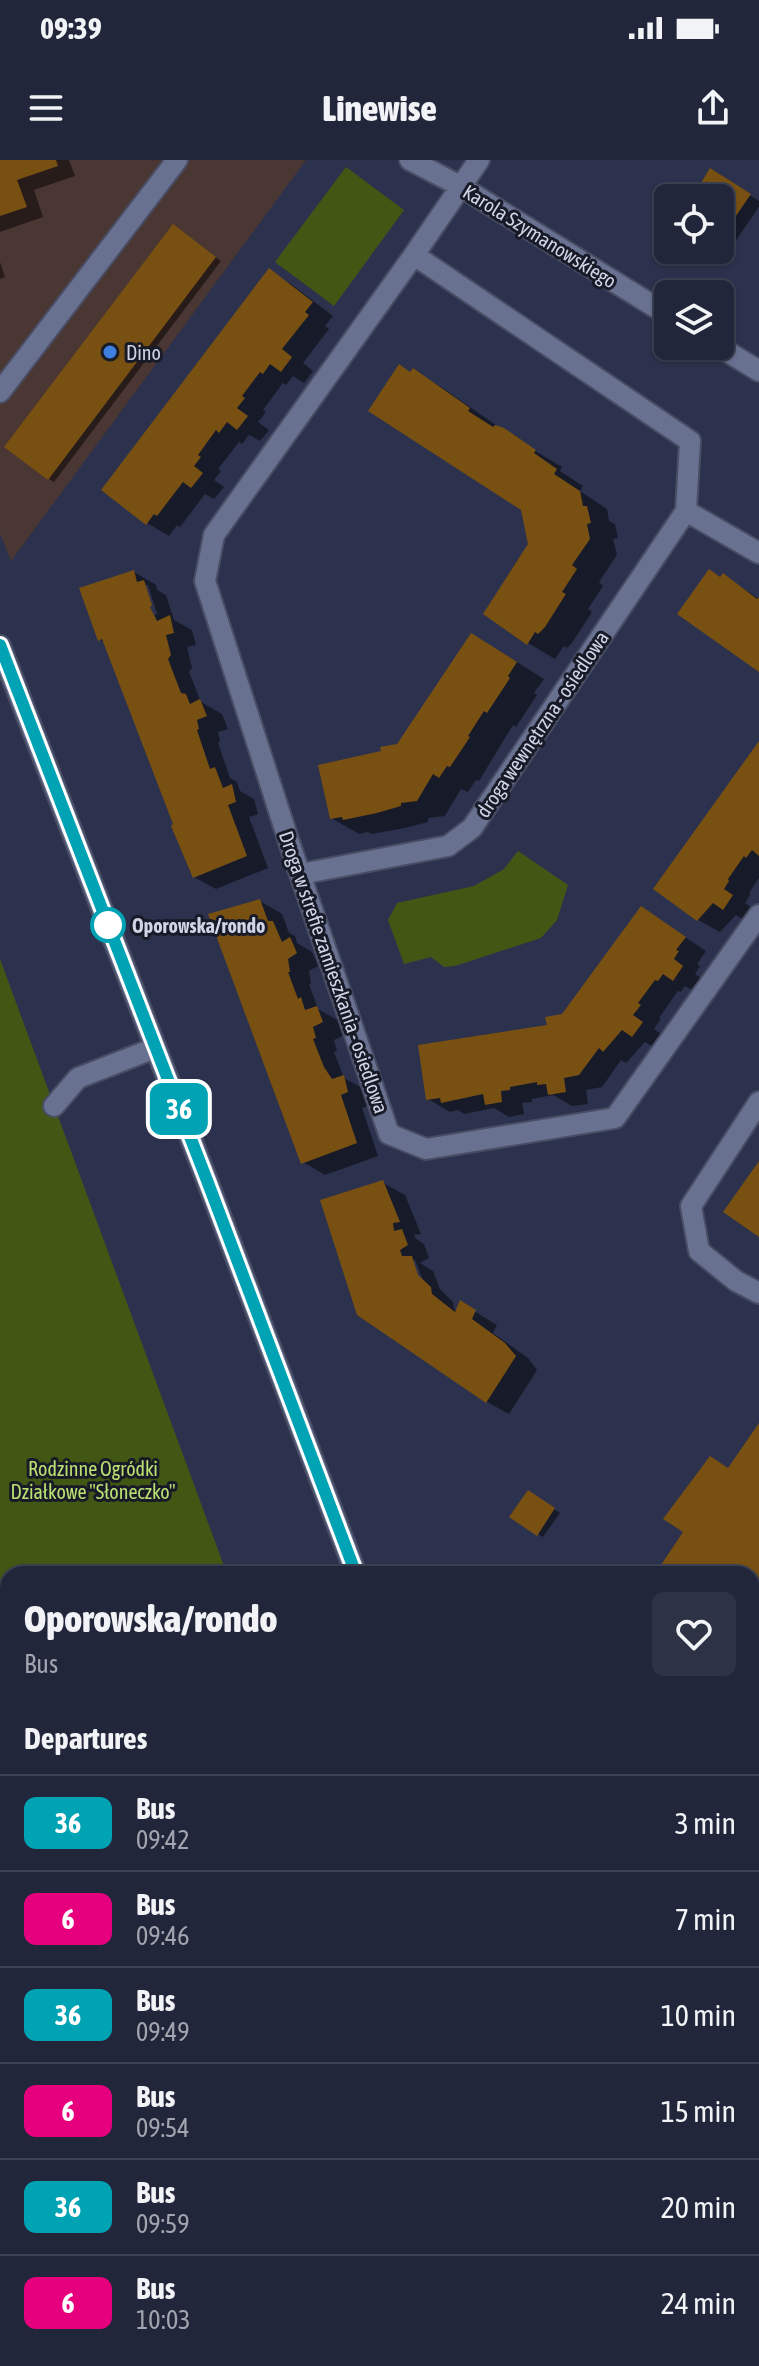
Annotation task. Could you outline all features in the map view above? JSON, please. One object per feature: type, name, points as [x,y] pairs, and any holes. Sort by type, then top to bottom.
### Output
[{"type":"street","points":[[0,392],[177,160]]},
{"type":"street","name":"Karola Szymanowskiego","points":[[410,160],[460,186],[654,306]]},
{"type":"street","points":[[479,160],[414,255],[690,441],[686,511],[759,553]]},
{"type":"street","name":"Droga w strefie zamieszkania - osiedlowa","points":[[414,255],[214,535],[205,581],[290,845],[389,1134],[426,1149],[615,1118],[759,915]]},
{"type":"street","points":[[734,356],[759,371]]},
{"type":"street","name":"droga wewnętrzna - osiedlowa","points":[[301,874],[448,846],[472,828],[686,511]]},
{"type":"street","points":[[0,646],[353,1566]]},
{"type":"street","points":[[54,1106],[78,1078],[155,1048]]},
{"type":"street","points":[[759,1102],[691,1206],[699,1251],[736,1281],[759,1293]]},
{"type":"shaded area","points":[[0,160],[306,160],[11,561],[0,533]]},
{"type":"green space","points":[[346,167],[404,210],[334,306],[275,262]]},
{"type":"green space","points":[[518,851],[568,885],[557,920],[541,938],[455,966],[444,967],[431,957],[404,964],[388,920],[397,903],[474,886],[504,869]]},
{"type":"green space","name":"Rodzinne Ogródki Działkowe \"Słoneczko\"","points":[[0,959],[224,1566],[0,1566]]},
{"type":"building","points":[[0,160],[56,160],[58,166],[17,180],[27,207],[0,216]]},
{"type":"building","points":[[710,168],[751,194],[734,219],[734,184],[700,184]]},
{"type":"building","name":"Dino","points":[[173,224],[216,257],[48,480],[4,447]]},
{"type":"building","points":[[269,268],[313,302],[305,312],[309,315],[282,349],[292,357],[281,372],[270,364],[263,374],[260,372],[237,408],[248,416],[237,430],[227,422],[219,433],[216,430],[194,466],[203,473],[191,488],[183,482],[157,516],[154,514],[146,525],[101,490]]},
{"type":"building","points":[[399,364],[410,372],[413,368],[470,408],[468,411],[493,427],[504,428],[536,450],[534,453],[557,469],[554,474],[580,491],[583,506],[587,506],[591,523],[587,524],[590,539],[572,565],[577,569],[562,592],[566,594],[545,627],[538,634],[535,632],[527,645],[483,614],[528,544],[521,510],[368,411]]},
{"type":"building","points":[[709,569],[720,577],[723,573],[757,599],[759,597],[759,672],[677,614]]},
{"type":"building","points":[[134,570],[137,582],[144,580],[150,607],[157,621],[170,615],[174,633],[166,635],[171,655],[168,659],[181,693],[186,694],[190,704],[200,699],[207,716],[197,720],[197,730],[210,769],[215,767],[223,788],[232,784],[236,802],[228,805],[247,856],[193,878],[102,639],[98,641],[79,588]]},
{"type":"building","points":[[471,633],[517,662],[508,676],[510,678],[487,713],[484,711],[450,767],[447,766],[439,778],[433,774],[417,801],[401,803],[401,806],[377,813],[343,820],[342,817],[330,819],[318,765],[381,751],[380,747],[397,744]]},
{"type":"building","points":[[759,741],[759,856],[752,850],[728,879],[724,889],[733,895],[723,910],[713,903],[697,921],[653,889]]},
{"type":"building","points":[[260,899],[268,921],[273,921],[282,942],[290,937],[297,953],[288,959],[288,972],[305,1010],[317,1006],[323,1022],[313,1027],[316,1038],[313,1039],[332,1079],[344,1075],[348,1092],[341,1095],[357,1143],[301,1164],[208,914]]},
{"type":"building","points":[[641,906],[686,937],[676,950],[679,951],[674,959],[683,966],[673,981],[663,974],[658,981],[655,980],[638,1003],[641,1005],[633,1015],[643,1022],[632,1037],[622,1030],[603,1052],[599,1048],[579,1075],[564,1078],[566,1092],[548,1095],[546,1084],[537,1085],[537,1082],[510,1087],[510,1090],[501,1091],[502,1102],[485,1105],[483,1094],[441,1103],[440,1098],[426,1100],[418,1045],[547,1025],[545,1017],[562,1014]]},
{"type":"building","points":[[759,1161],[759,1237],[723,1212]]},
{"type":"building","points":[[383,1180],[400,1222],[393,1223],[394,1231],[402,1229],[408,1245],[400,1250],[402,1256],[412,1256],[418,1275],[431,1287],[432,1294],[455,1312],[460,1300],[476,1310],[472,1319],[505,1343],[516,1356],[486,1403],[357,1315],[320,1200]]},
{"type":"building","points":[[759,1423],[759,1566],[660,1566],[683,1532],[663,1519],[710,1456],[728,1468]]},
{"type":"building","points":[[528,1490],[555,1508],[537,1536],[509,1517]]},
{"type":"bus line","name":"36","points":[[0,645],[353,1566]]},
{"type":"place","name":"Dino","points":[[110,352]]},
{"type":"place","name":"Oporowska/rondo","points":[[108,925]]}]
